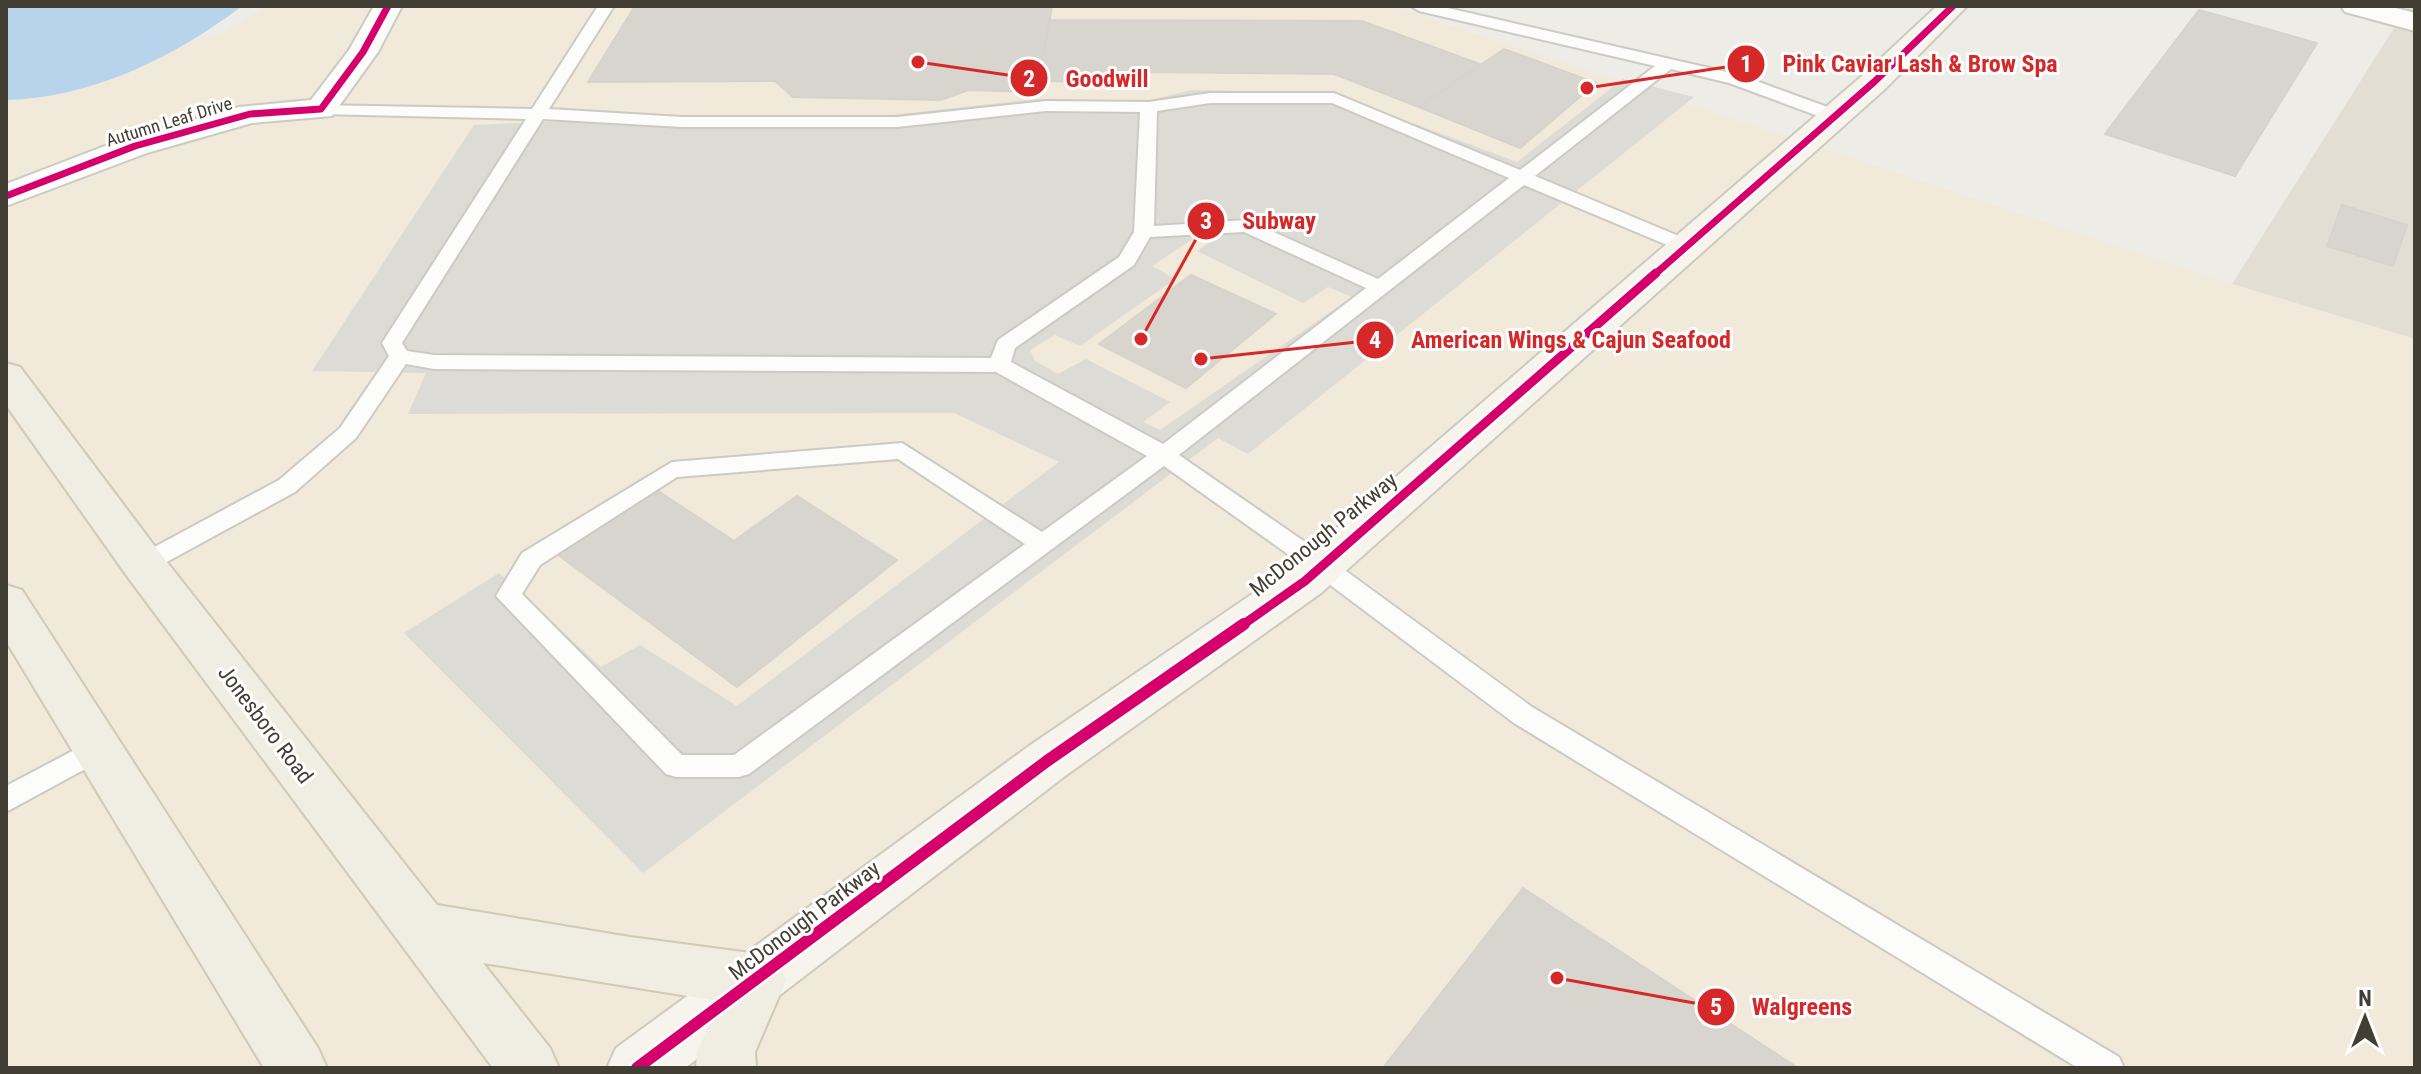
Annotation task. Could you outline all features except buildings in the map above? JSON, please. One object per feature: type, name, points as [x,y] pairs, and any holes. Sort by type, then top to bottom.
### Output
[{"type":"main road","name":"Jonesboro Road","points":[[6,376],[143,564],[529,1068]]},
{"type":"main road","points":[[6,602],[297,1068]]},
{"type":"main road","points":[[421,927],[630,963],[758,980],[726,1052],[726,1068]]},
{"type":"main road","points":[[255,999],[259,1068]]},
{"type":"street","points":[[321,109],[363,52],[388,6]]},
{"type":"street","name":"McDonough Parkway","points":[[637,1068],[1047,761],[1322,566],[1835,116],[1953,6]]},
{"type":"street","points":[[2355,6],[2415,22]]},
{"type":"street","name":"Autumn Leaf Drive","points":[[6,196],[135,146],[192,130],[250,114],[321,109]]},
{"type":"lane","points":[[400,356],[392,343],[606,6]]},
{"type":"lane","points":[[1419,6],[1734,79],[1835,116]]},
{"type":"lane","points":[[1042,544],[902,451],[672,470],[531,559],[508,596],[676,766],[739,766],[1164,455],[1668,64]]},
{"type":"lane","points":[[321,109],[538,113],[682,122],[897,122],[1046,106],[1149,107],[1210,98],[1334,98],[1686,246]]},
{"type":"lane","points":[[1000,365],[1005,345],[1127,261],[1144,232],[1149,107]]},
{"type":"lane","points":[[1144,232],[1247,226],[1380,287]]},
{"type":"lane","points":[[400,356],[447,362],[1000,365],[1164,455],[1322,566],[1523,715],[2093,1064]]},
{"type":"lane","points":[[143,564],[287,486],[348,433],[400,356]]},
{"type":"lane","points":[[6,800],[99,748]]},
{"type":"shaded area","points":[[268,6],[1391,6],[2232,284],[2415,339],[2415,1068],[6,1068],[6,94],[48,88],[221,33]]},
{"type":"shaded area","points":[[2408,6],[2415,6],[2415,339],[2232,284]]},
{"type":"shaded area","points":[[1623,79],[1694,97],[1248,454],[1218,438],[643,873],[404,633],[499,573],[601,667],[640,645],[737,706],[1059,462],[954,413],[408,414],[426,373],[312,371],[474,125],[680,116],[892,115],[1036,99],[1142,102],[1192,90],[1332,93],[1517,162]],"holes":[[[1200,234],[1218,236],[1197,251],[1303,303],[1328,287],[1352,297],[1160,430],[1143,422],[1170,402],[1086,359],[1058,374],[1035,361],[1030,350],[1055,335],[1080,346],[1175,279],[1152,266]]]},
{"type":"water","points":[[6,6],[242,6],[189,42],[131,71],[69,92],[6,100]]},
{"type":"cycle path","points":[[6,196],[135,146],[250,114],[321,109],[363,52],[388,6]]},
{"type":"cycle path","points":[[637,1068],[1047,761],[1305,581],[1874,82],[1953,6]]},
{"type":"place","name":"Goodwill","points":[[918,62]]},
{"type":"place","name":"Pink Caviar Lash & Brow Spa","points":[[1587,88]]},
{"type":"place","name":"Subway","points":[[1141,339]]},
{"type":"place","name":"American Wings & Cajun Seafood","points":[[1201,359]]},
{"type":"place","name":"Walgreens","points":[[1557,978]]}]
